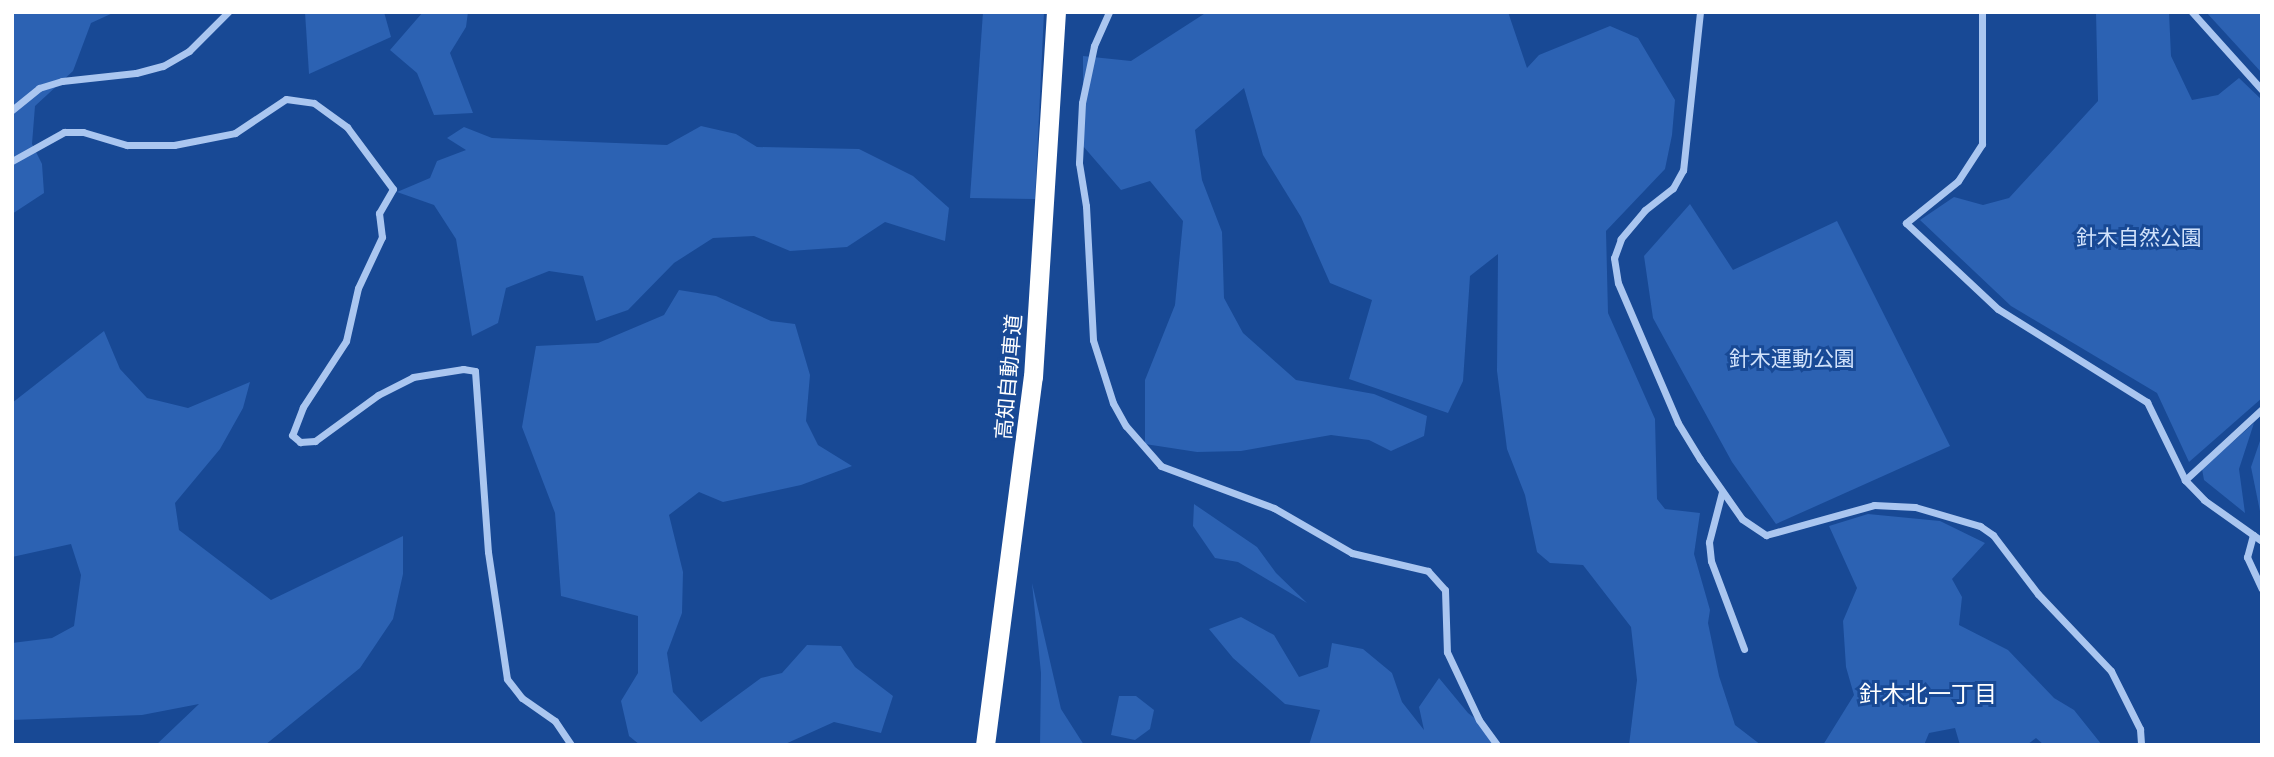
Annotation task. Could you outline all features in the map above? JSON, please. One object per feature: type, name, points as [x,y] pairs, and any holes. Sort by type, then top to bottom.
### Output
[{"type":"highway","name":"高知自動車道","points":[[985,745],[1033,377],[1056,12]]},
{"type":"street","points":[[12,110],[39,88],[62,81],[136,74],[163,66],[189,51],[228,12]]},
{"type":"street","points":[[1109,12],[1094,46],[1082,103],[1079,163],[1086,206],[1093,340],[1113,403],[1126,426],[1161,466],[1274,508],[1352,553],[1428,570],[1445,590],[1447,652],[1474,711],[1497,745]]},
{"type":"street","points":[[1700,12],[1683,170],[1673,188],[1645,210],[1621,239],[1614,258],[1618,283],[1678,423],[1722,492],[1751,530],[1766,535],[1874,505],[1915,507],[1980,526],[1993,535],[2038,594],[2111,671],[2140,729],[2141,745]]},
{"type":"street","points":[[1982,12],[1982,144],[1958,181],[1906,223],[1998,309],[2147,402],[2185,480],[2204,500],[2262,541]]},
{"type":"street","points":[[2192,12],[2262,90]]},
{"type":"street","points":[[12,161],[64,132],[83,132],[127,145],[174,145],[235,133],[286,99],[314,103],[347,127],[393,189],[379,213],[382,237],[358,288],[346,341],[303,407],[292,435],[300,442],[315,441],[378,394],[414,377],[463,369],[475,371],[488,552],[507,678],[522,698],[555,721],[571,745]]},
{"type":"street","points":[[2185,480],[2262,409]]},
{"type":"street","points":[[1722,492],[1709,542],[1711,561],[1744,649]]},
{"type":"street","points":[[2253,535],[2247,557],[2262,589]]},
{"type":"green space","points":[[12,12],[115,12],[91,23],[73,71],[35,106],[32,144],[42,164],[44,193],[12,214]]},
{"type":"green space","points":[[305,12],[384,12],[391,37],[309,74]]},
{"type":"green space","points":[[423,12],[468,12],[466,27],[450,53],[473,113],[434,115],[417,73],[390,50]]},
{"type":"green space","points":[[983,12],[1044,12],[1035,199],[970,198]]},
{"type":"green space","points":[[1207,12],[1508,12],[1527,68],[1539,55],[1610,26],[1638,38],[1675,100],[1672,135],[1665,169],[1606,231],[1608,313],[1655,419],[1657,499],[1665,509],[1700,513],[1694,554],[1710,610],[1708,623],[1719,676],[1735,725],[1761,745],[1629,745],[1637,680],[1631,627],[1583,565],[1550,563],[1537,552],[1525,495],[1507,449],[1497,371],[1498,254],[1470,276],[1463,381],[1448,413],[1349,379],[1372,300],[1330,283],[1301,217],[1263,155],[1244,88],[1195,130],[1202,180],[1222,232],[1224,298],[1243,333],[1296,380],[1374,394],[1427,416],[1424,436],[1391,451],[1369,440],[1331,435],[1241,451],[1197,452],[1145,444],[1145,380],[1175,305],[1183,221],[1150,181],[1121,190],[1083,146],[1083,56],[1131,61]]},
{"type":"green space","name":"針木自然公園","points":[[2096,12],[2169,12],[2171,56],[2192,100],[2218,95],[2239,78],[2262,100],[2262,398],[2189,462],[2157,393],[2011,306],[1920,220],[1954,197],[1983,205],[2009,198],[2098,101]]},
{"type":"green space","points":[[2206,12],[2262,12],[2262,72],[2261,72]]},
{"type":"green space","points":[[701,126],[736,134],[757,147],[859,149],[913,176],[949,208],[945,241],[885,222],[847,247],[790,251],[754,236],[713,238],[674,263],[628,310],[596,321],[583,276],[549,271],[506,288],[498,323],[472,336],[456,239],[434,205],[397,192],[430,178],[437,161],[466,150],[447,138],[464,127],[492,138],[667,145]]},
{"type":"green space","name":"針木運動公園","points":[[1690,204],[1733,270],[1837,221],[1950,446],[1776,524],[1732,462],[1653,318],[1644,256]]},
{"type":"green space","points":[[679,290],[716,296],[771,321],[795,324],[810,375],[806,421],[818,445],[852,466],[801,485],[723,502],[699,492],[669,515],[683,572],[682,613],[667,653],[673,692],[701,722],[761,678],[782,673],[807,645],[841,646],[855,667],[893,696],[881,733],[834,722],[783,745],[640,745],[629,736],[621,701],[638,673],[638,616],[561,596],[555,513],[522,427],[536,346],[598,343],[664,315]]},
{"type":"green space","points":[[104,331],[120,369],[147,398],[188,408],[250,382],[243,408],[220,449],[175,503],[179,530],[271,600],[403,536],[403,574],[393,619],[360,668],[265,745],[156,745],[199,704],[142,715],[12,720],[12,643],[52,638],[74,626],[81,575],[71,544],[12,557],[12,403]]},
{"type":"green space","points":[[2254,423],[2239,469],[2245,513],[2204,480],[2202,469]]},
{"type":"green space","points":[[2262,435],[2262,521],[2251,467]]},
{"type":"green space","points":[[1194,504],[1257,547],[1276,573],[1307,603],[1238,562],[1215,558],[1193,526]]},
{"type":"green space","points":[[1868,514],[1940,521],[1985,543],[1952,579],[1962,597],[1959,625],[2008,650],[2054,698],[2074,710],[2102,745],[2044,745],[2036,738],[2027,745],[1960,745],[1955,728],[1929,733],[1924,745],[1823,745],[1854,695],[1846,667],[1843,621],[1857,588],[1829,526]]},
{"type":"green space","points":[[1032,583],[1061,709],[1084,745],[1040,745],[1041,673]]},
{"type":"green space","points":[[1241,617],[1274,635],[1299,677],[1328,667],[1332,643],[1363,649],[1392,673],[1402,702],[1424,730],[1419,707],[1439,678],[1468,713],[1490,730],[1496,745],[1309,745],[1320,710],[1285,704],[1233,658],[1209,629]]},
{"type":"green space","points":[[1119,696],[1136,696],[1154,710],[1150,729],[1135,740],[1111,735]]},
{"type":"district","name":"針木北一丁目","points":[[1928,695]]}]
